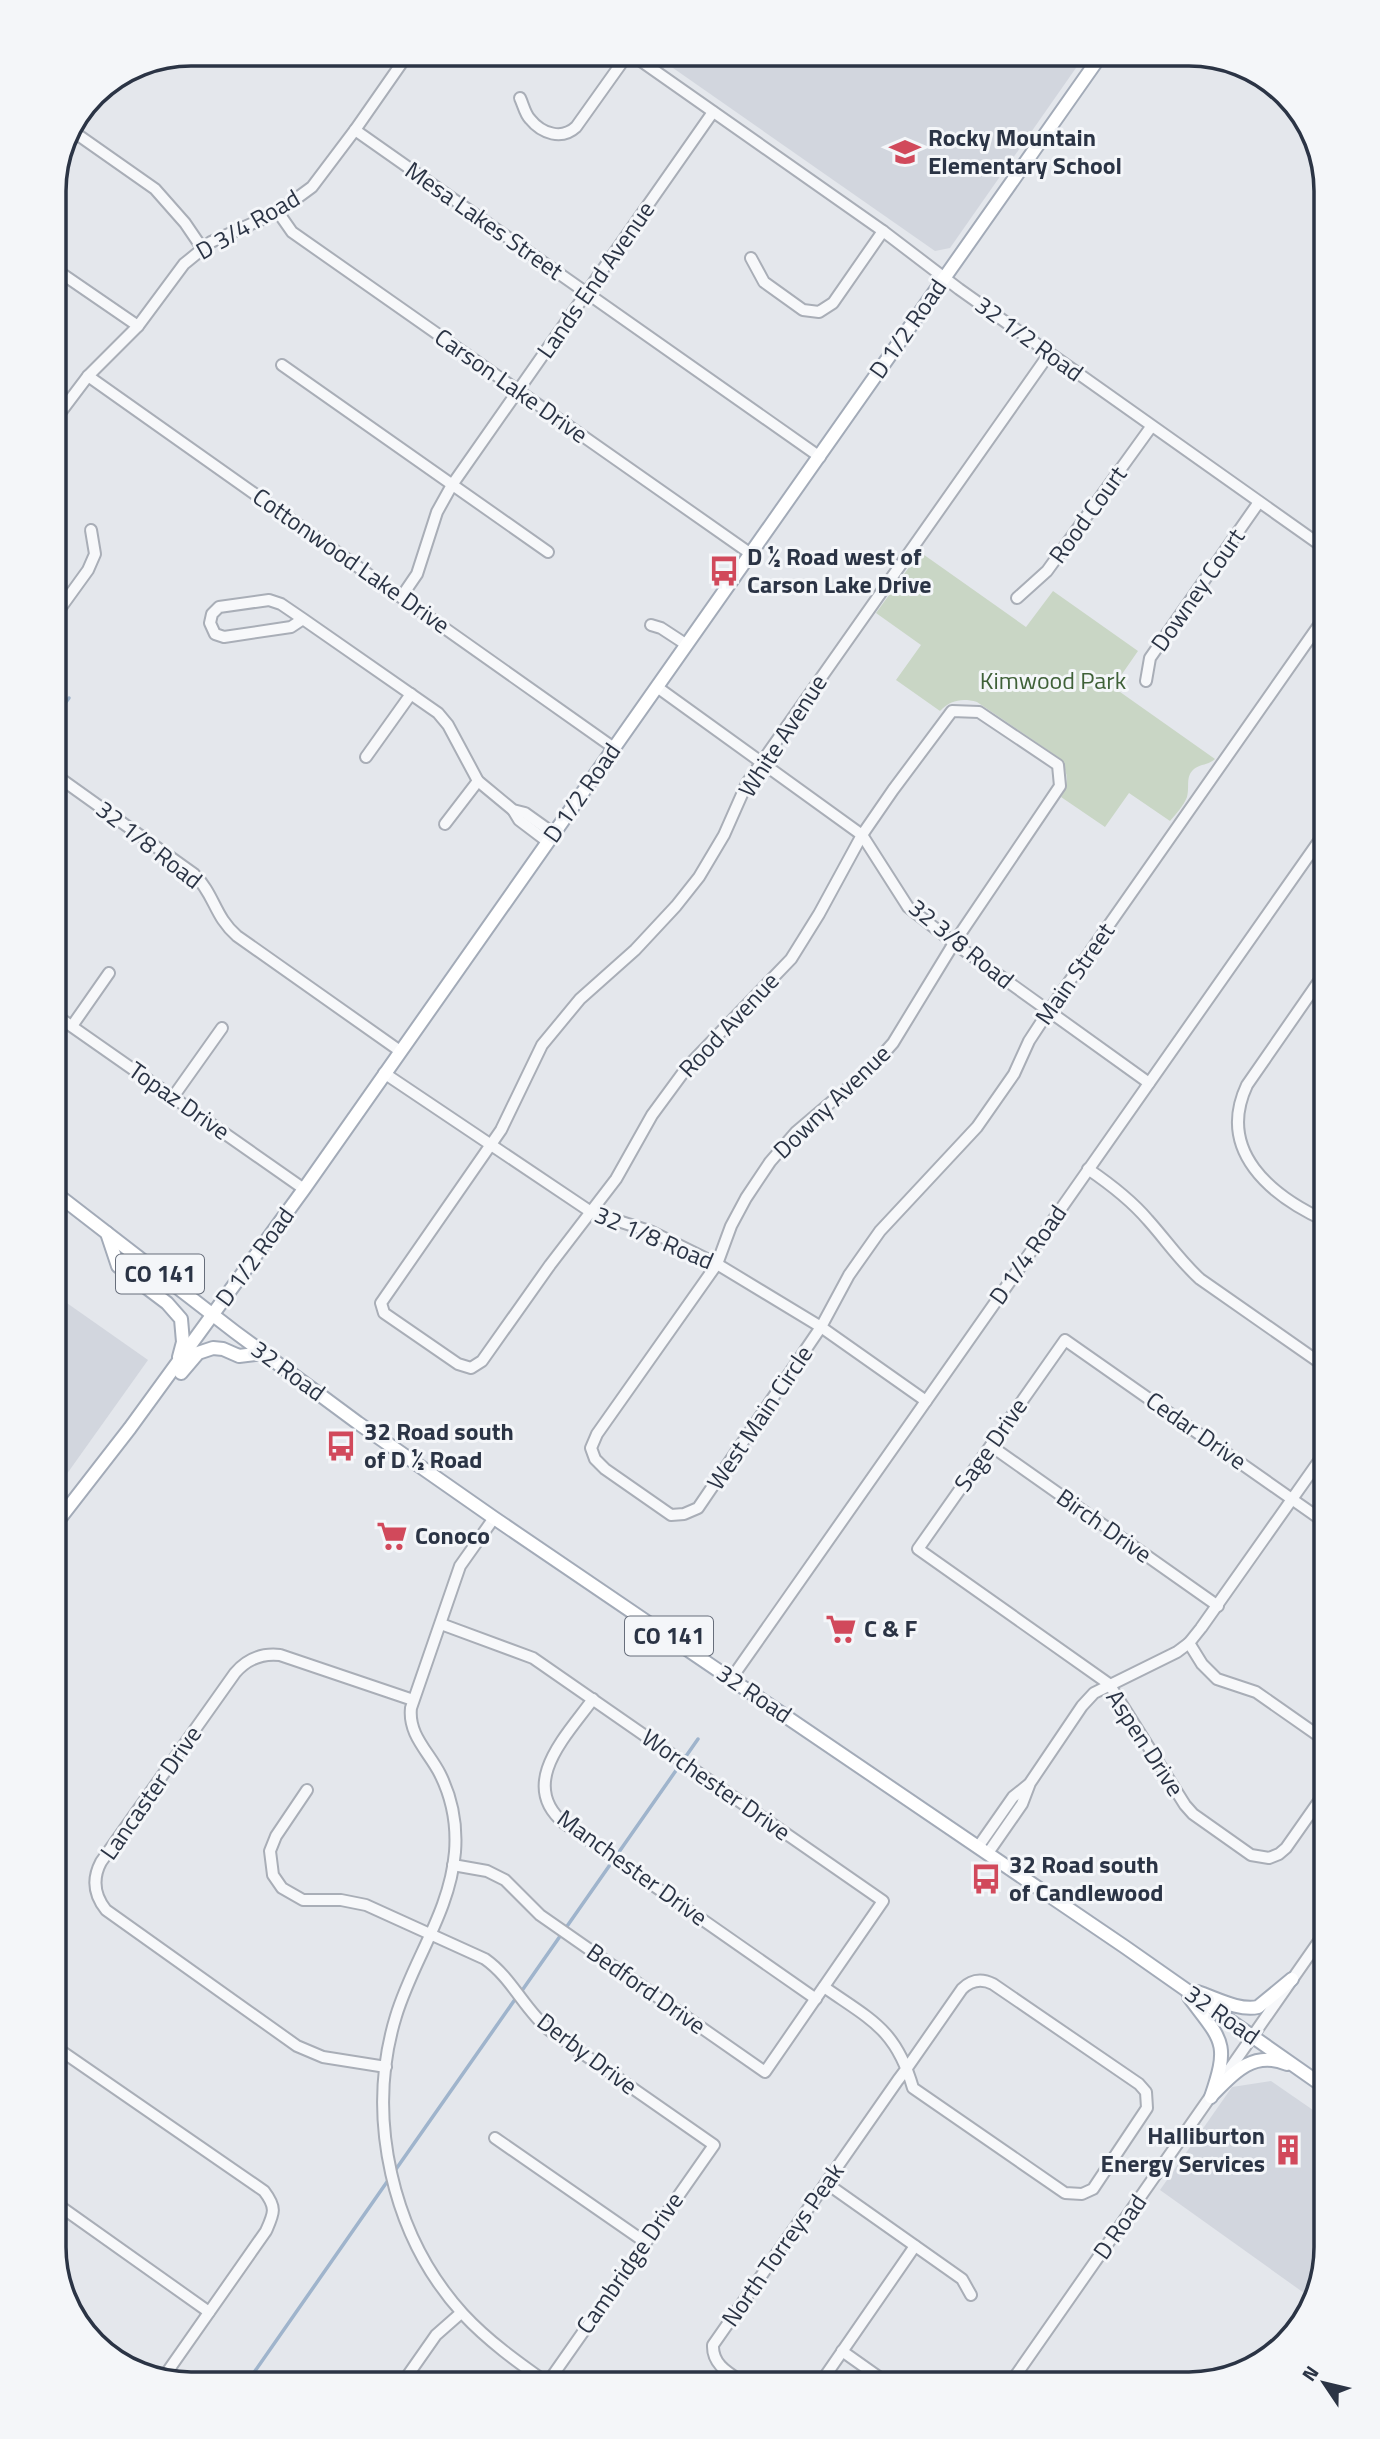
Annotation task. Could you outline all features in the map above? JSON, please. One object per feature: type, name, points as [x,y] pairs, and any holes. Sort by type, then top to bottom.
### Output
[{"type":"main road","name":"D 1/2 Road","points":[[66,1510],[177,1364],[304,1189],[1093,67]]},
{"type":"main road","name":"32 Road","points":[[67,1202],[263,1353],[494,1518],[983,1850],[1314,2079]]},
{"type":"main road","points":[[106,1233],[118,1266],[167,1303],[181,1319],[183,1342],[177,1364]]},
{"type":"main road","points":[[156,1392],[172,1385],[198,1353],[213,1349],[223,1349],[239,1356],[263,1353]]},
{"type":"main road","points":[[1181,1986],[1251,2008],[1258,2007],[1292,1979]]},
{"type":"main road","points":[[1181,1986],[1214,2031],[1222,2051],[1221,2068],[1210,2097]]},
{"type":"main road","points":[[1210,2097],[1239,2068],[1252,2061],[1272,2060],[1304,2072]]},
{"type":"street","name":"D 3/4 Road","points":[[67,404],[88,376],[138,326],[174,276],[202,248],[226,234],[278,212],[312,187],[399,66]]},
{"type":"street","points":[[520,98],[529,119],[551,134],[568,134],[620,66]]},
{"type":"street","name":"32 1/2 Road","points":[[647,66],[1314,541]]},
{"type":"street","name":"Lands End Avenue","points":[[402,596],[416,573],[437,512],[452,485],[713,113]]},
{"type":"street","name":"Mesa Lakes Street","points":[[355,130],[820,457]]},
{"type":"street","points":[[79,136],[155,189],[185,223],[202,248]]},
{"type":"street","name":"Carson Lake Drive","points":[[278,212],[292,232],[751,554]]},
{"type":"street","points":[[751,258],[764,282],[803,310],[819,312],[833,303],[883,232]]},
{"type":"street","points":[[67,278],[138,326]]},
{"type":"street","name":"White Avenue","points":[[381,1303],[501,1130],[542,1045],[580,999],[635,950],[699,877],[718,846],[747,783],[1049,354]]},
{"type":"street","points":[[282,365],[548,552]]},
{"type":"street","name":"Cottonwood Lake Drive","points":[[88,376],[614,748]]},
{"type":"street","name":"Rood Court","points":[[1017,598],[1047,571],[1151,427]]},
{"type":"street","name":"Downey Court","points":[[1146,681],[1150,658],[1259,502]]},
{"type":"street","points":[[67,599],[88,570],[95,554],[91,530]]},
{"type":"street","points":[[303,619],[291,627],[224,637],[215,634],[210,623],[212,614],[219,607],[269,600],[281,604],[303,619],[438,713],[448,725],[478,781],[513,810],[519,820],[551,837]]},
{"type":"street","points":[[651,625],[661,628],[687,645]]},
{"type":"street","name":"Main Street","points":[[821,1327],[849,1275],[880,1231],[977,1127],[1014,1074],[1029,1041],[1048,1012],[1314,632]]},
{"type":"street","name":"32 3/8 Road","points":[[657,688],[862,835],[908,907],[1048,1012],[1149,1083]]},
{"type":"street","points":[[366,757],[411,694]]},
{"type":"street","name":"Rood Avenue","points":[[381,1303],[384,1313],[394,1322],[458,1364],[471,1368],[482,1361],[550,1265],[616,1179],[652,1115],[688,1066],[791,959],[862,835],[952,711]]},
{"type":"street","name":"Downy Avenue","points":[[698,1508],[684,1514],[671,1515],[605,1469],[595,1459],[592,1448],[597,1434],[717,1264],[731,1226],[770,1162],[796,1132],[869,1070],[893,1043],[954,943],[1060,786],[1058,765],[979,712],[952,711]]},
{"type":"street","points":[[446,824],[478,781]]},
{"type":"street","name":"32 1/8 Road","points":[[67,783],[194,874],[205,884],[220,920],[237,936],[400,1051]]},
{"type":"street","name":"D 1/4 Road","points":[[731,1679],[1314,848]]},
{"type":"street","points":[[72,1026],[109,973]]},
{"type":"street","points":[[1314,988],[1247,1085],[1240,1100],[1237,1122],[1244,1153],[1259,1176],[1314,1214]]},
{"type":"street","name":"Topaz Drive","points":[[67,1022],[304,1189]]},
{"type":"street","points":[[173,1097],[222,1028]]},
{"type":"street","name":"32 1/8 Road","points":[[384,1073],[591,1212],[652,1232],[717,1264],[821,1327],[926,1401]]},
{"type":"street","points":[[1088,1169],[1129,1200],[1200,1279],[1314,1359]]},
{"type":"street","name":"West Main Circle","points":[[698,1508],[821,1327]]},
{"type":"street","name":"Sage Drive","points":[[918,1549],[1065,1340]]},
{"type":"street","name":"Cedar Drive","points":[[1065,1340],[1314,1515]]},
{"type":"street","name":"Birch Drive","points":[[991,1446],[1218,1606]]},
{"type":"street","points":[[983,1850],[1013,1797],[1030,1783],[1082,1706],[1094,1693],[1177,1652],[1189,1643],[1314,1468]]},
{"type":"street","points":[[494,1518],[460,1566],[413,1700],[410,1716],[413,1731],[440,1773],[450,1801],[455,1828],[453,1865],[446,1897],[397,2015],[386,2067],[385,2128],[388,2157],[398,2200],[426,2263],[461,2312],[501,2351],[531,2372]]},
{"type":"street","name":"Aspen Drive","points":[[918,1549],[1109,1684],[1188,1809],[1251,1855],[1269,1858],[1279,1854],[1314,1808]]},
{"type":"street","name":"Worchester Drive","points":[[440,1624],[533,1658],[883,1901],[816,1998]]},
{"type":"street","points":[[1189,1643],[1202,1664],[1217,1679],[1256,1692],[1314,1733]]},
{"type":"street","name":"Lancaster Drive","points":[[386,2067],[323,2057],[297,2046],[106,1910],[98,1898],[95,1883],[101,1862],[235,1673],[246,1662],[261,1656],[280,1654],[413,1700]]},
{"type":"street","name":"Manchester Drive","points":[[593,1699],[548,1766],[544,1790],[553,1812],[564,1823],[816,1998]]},
{"type":"street","name":"Derby Drive","points":[[307,1790],[276,1836],[270,1851],[273,1875],[282,1888],[303,1900],[359,1903],[475,1954],[495,1966],[527,2008],[549,2030],[714,2145]]},
{"type":"street","name":"Bedford Drive","points":[[453,1865],[487,1871],[505,1880],[540,1915],[765,2072],[816,1998]]},
{"type":"street","name":"D Road","points":[[1018,2372],[1314,1948]]},
{"type":"street","name":"North Torreys Peak","points":[[728,2372],[717,2364],[713,2345],[962,1989],[970,1982],[984,1981],[993,1984],[1139,2084],[1146,2092],[1148,2103],[1145,2113],[1097,2184],[1082,2194],[1071,2194],[913,2088],[907,2068]]},
{"type":"street","points":[[824,1987],[881,2028],[894,2043],[907,2068]]},
{"type":"street","points":[[66,2054],[264,2191],[271,2202],[274,2214],[266,2231],[168,2370]]},
{"type":"street","points":[[495,2138],[645,2242]]},
{"type":"street","name":"Cambridge Drive","points":[[556,2372],[714,2145]]},
{"type":"street","points":[[826,2183],[962,2279],[971,2295]]},
{"type":"street","points":[[66,2211],[209,2312]]},
{"type":"street","points":[[828,2372],[915,2246]]},
{"type":"street","points":[[410,2372],[436,2335],[461,2312]]},
{"type":"street","points":[[842,2351],[872,2372]]},
{"type":"shaded area","name":"Rocky Mountain Elementary School","points":[[671,66],[1077,67],[950,248],[935,251]]},
{"type":"shaded area","points":[[66,1303],[148,1360],[66,1475]]},
{"type":"shaded area","points":[[1271,2081],[1314,2111],[1314,2248],[1305,2294],[1160,2190],[1232,2087]]},
{"type":"green space","name":"Kimwood Park","points":[[920,552],[1026,627],[1053,591],[1138,651],[1113,687],[1215,759],[1191,772],[1187,797],[1170,821],[1129,793],[1105,827],[1061,797],[1067,777],[1058,757],[977,702],[957,701],[940,711],[896,680],[921,645],[876,613]]},
{"type":"waterway","points":[[521,1992],[698,1739]]},
{"type":"waterway","points":[[394,2172],[516,1998]]},
{"type":"waterway","points":[[254,2372],[389,2179]]},
{"type":"place","name":"Rocky Mountain Elementary School","points":[[905,152]]},
{"type":"place","name":"D ½ Road west of Carson Lake Drive","points":[[724,571]]},
{"type":"place","name":"32 Road south of D ½ Road","points":[[341,1446]]},
{"type":"place","name":"Conoco","points":[[392,1536]]},
{"type":"place","name":"C & F","points":[[841,1629]]},
{"type":"place","name":"32 Road south of Candlewood","points":[[986,1879]]},
{"type":"place","name":"Halliburton Energy Services","points":[[1288,2150]]}]
